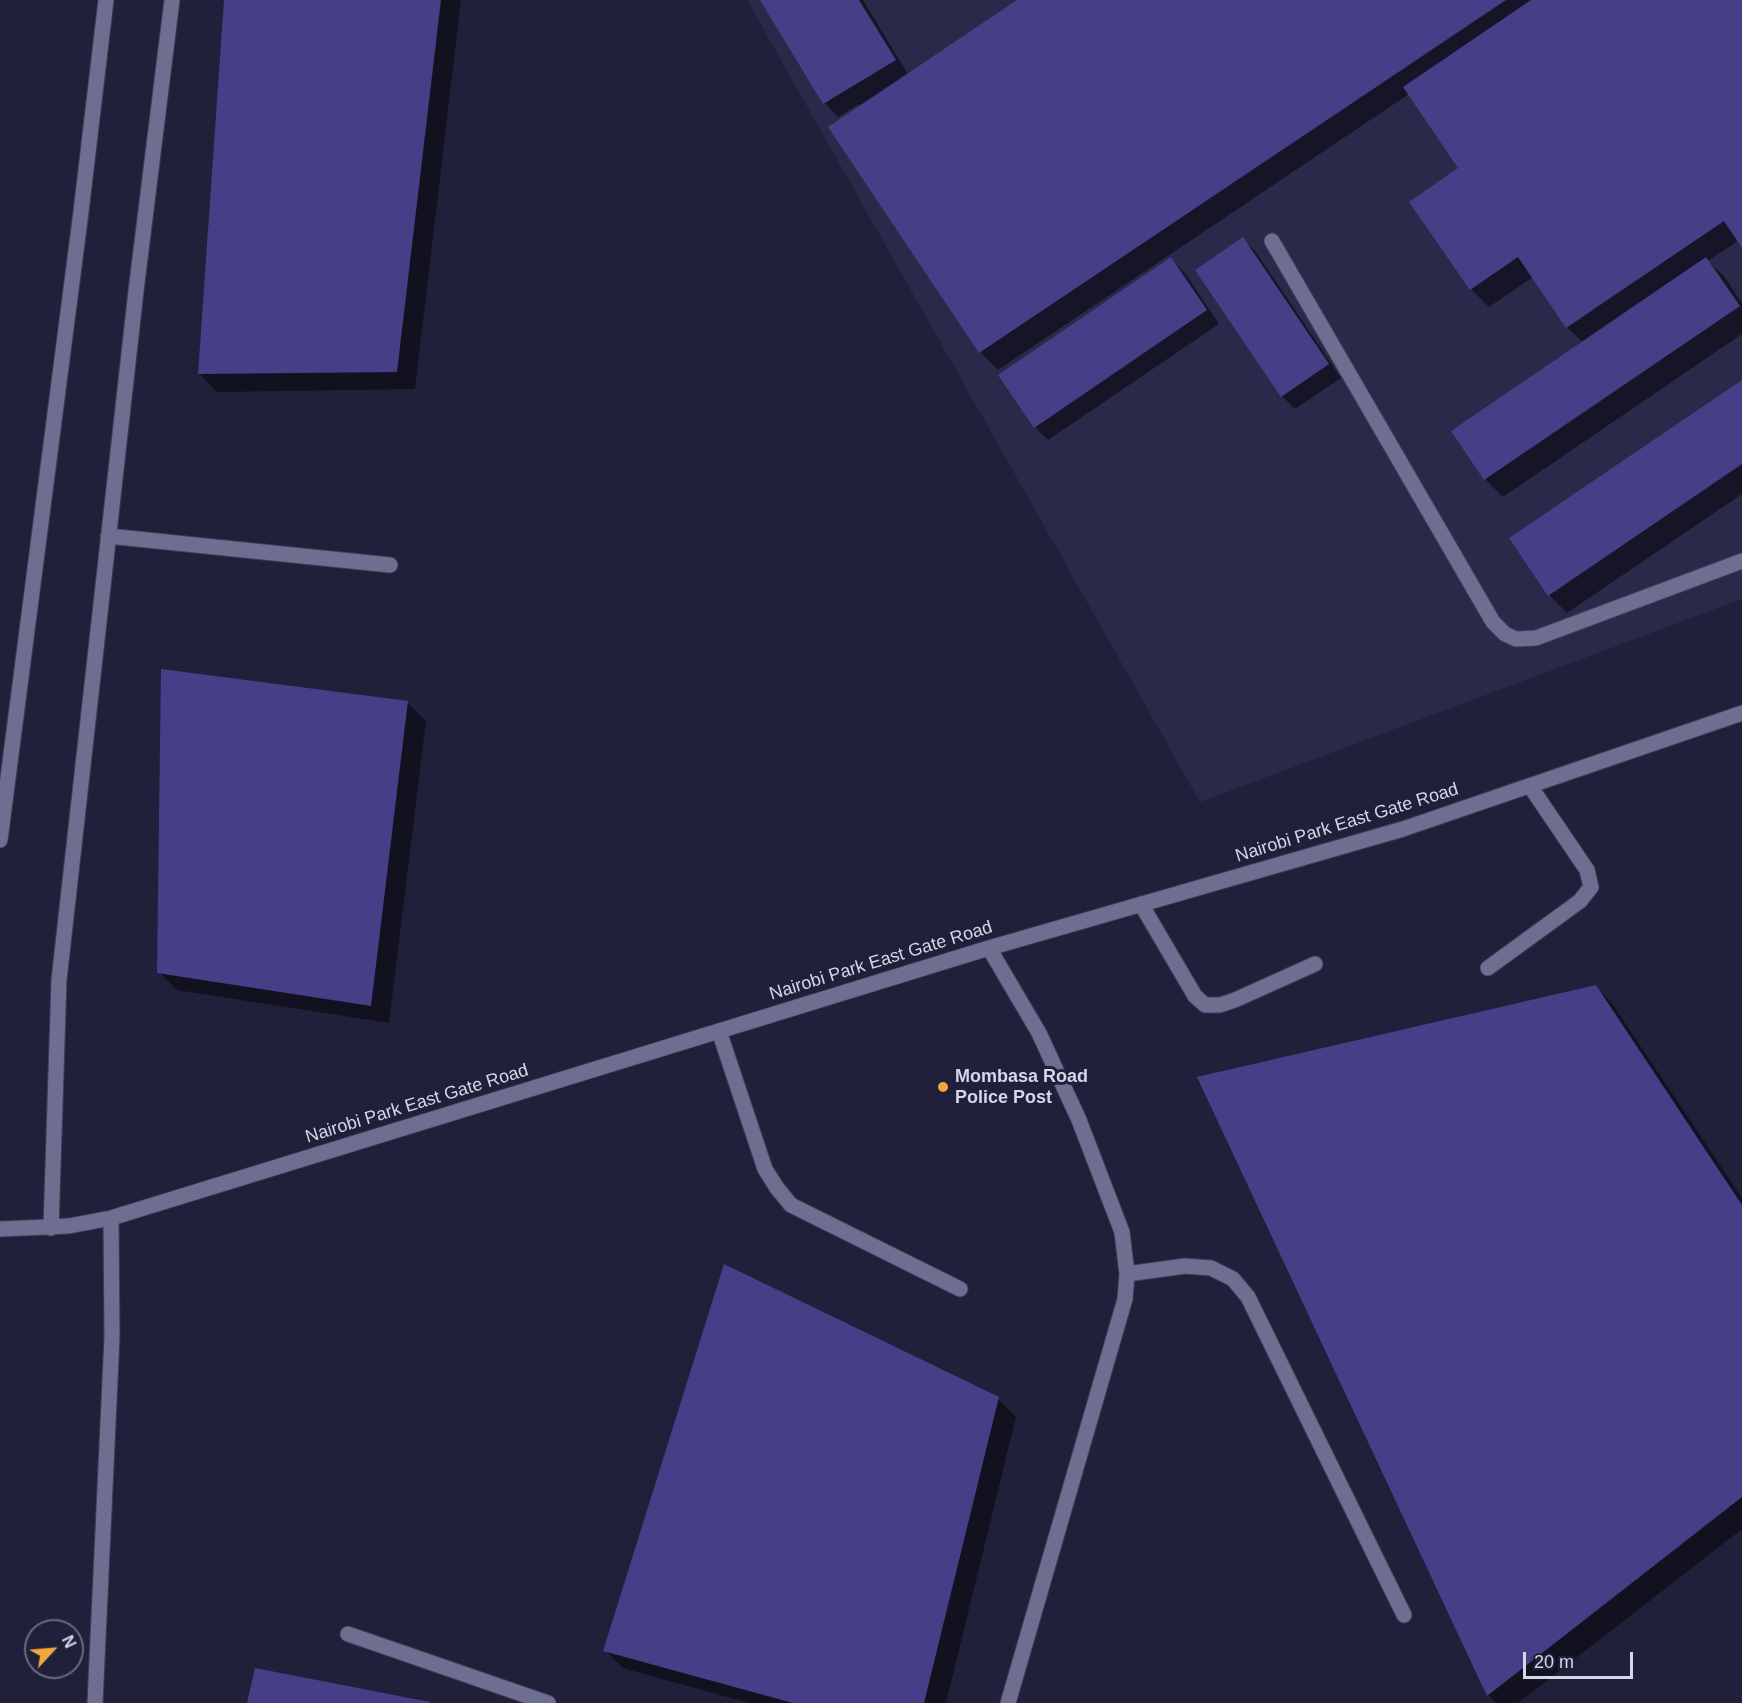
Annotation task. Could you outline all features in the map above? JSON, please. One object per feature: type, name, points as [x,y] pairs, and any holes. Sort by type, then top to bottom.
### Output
[{"type":"street","points":[[0,840],[106,0]]},
{"type":"street","points":[[51,1228],[59,980],[108,536],[172,0]]},
{"type":"street","points":[[1272,241],[1493,622],[1505,634],[1516,639],[1536,638],[1742,561]]},
{"type":"street","points":[[108,536],[390,565]]},
{"type":"street","name":"Nairobi Park East Gate Road","points":[[0,1229],[51,1228],[88,1224],[111,1218],[989,948],[1403,829],[1742,713]]},
{"type":"street","points":[[1488,968],[1580,901],[1591,887],[1587,870],[1530,786]]},
{"type":"street","points":[[1141,904],[1195,996],[1205,1005],[1220,1005],[1235,1000],[1315,964]]},
{"type":"street","points":[[989,948],[1039,1033],[1079,1120],[1122,1232],[1128,1274],[1125,1299],[1008,1703]]},
{"type":"street","points":[[719,1031],[765,1168],[791,1205],[960,1289]]},
{"type":"street","points":[[95,1703],[112,1337],[111,1218]]},
{"type":"street","points":[[1128,1274],[1185,1266],[1211,1268],[1233,1279],[1248,1297],[1404,1615]]},
{"type":"street","points":[[348,1634],[548,1703]]},
{"type":"shaded area","points":[[747,0],[1742,0],[1742,599],[1200,802]]},
{"type":"building","points":[[224,0],[441,0],[397,372],[198,374]]},
{"type":"building","points":[[760,0],[859,0],[896,60],[823,104]]},
{"type":"building","points":[[1017,0],[1506,0],[979,353],[828,127]]},
{"type":"building","points":[[1531,0],[1742,0],[1742,248],[1724,221],[1566,328],[1518,257],[1470,290],[1409,202],[1458,168],[1403,87]]},
{"type":"building","points":[[1243,237],[1329,364],[1281,397],[1195,270]]},
{"type":"building","points":[[1171,257],[1207,310],[1034,428],[998,375]]},
{"type":"building","points":[[1706,257],[1740,306],[1484,480],[1451,431]]},
{"type":"building","points":[[1742,380],[1742,464],[1548,596],[1509,538]]},
{"type":"building","points":[[161,669],[408,701],[371,1006],[157,973]]},
{"type":"building","points":[[1596,985],[1742,1205],[1742,1497],[1487,1696],[1197,1077]]},
{"type":"building","points":[[724,1264],[999,1397],[924,1703],[793,1703],[603,1651]]},
{"type":"building","points":[[255,1668],[430,1702],[430,1703],[247,1703]]},
{"type":"place","name":"Mombasa Road Police Post","points":[[943,1087]]}]
